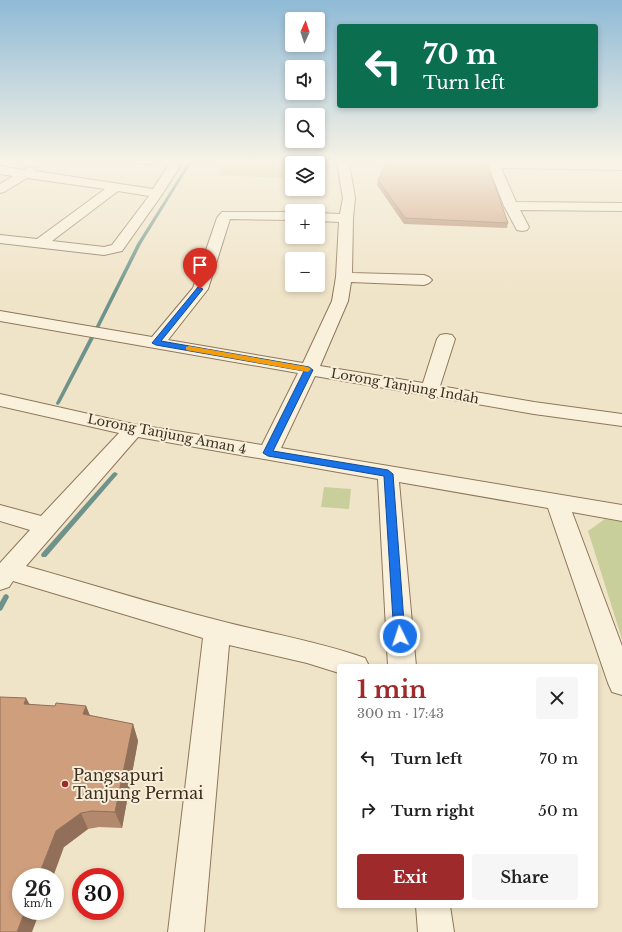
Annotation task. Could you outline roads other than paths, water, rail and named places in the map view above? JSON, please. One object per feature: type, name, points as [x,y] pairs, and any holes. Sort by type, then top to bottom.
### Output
[{"type":"street","points":[[39,244],[91,206]]},
{"type":"street","points":[[0,239],[104,251],[117,248],[147,206]]},
{"type":"street","points":[[268,453],[309,370],[340,301],[344,277],[348,206]]},
{"type":"street","points":[[511,206],[522,227]]},
{"type":"street","points":[[566,206],[622,207]]},
{"type":"street","points":[[156,343],[200,289],[222,224],[227,215],[285,216]]},
{"type":"street","points":[[325,217],[346,218]]},
{"type":"street","points":[[344,277],[424,280]]},
{"type":"street","name":"Lorong Tanjung Indah","points":[[0,316],[534,408],[622,420]]},
{"type":"street","points":[[430,390],[446,339]]},
{"type":"street","name":"Lorong Tanjung Aman 4","points":[[0,400],[133,430],[622,513]]},
{"type":"street","points":[[133,430],[4,575],[348,664]]},
{"type":"street","points":[[388,474],[402,664]]},
{"type":"street","points":[[552,502],[622,683]]},
{"type":"street","points":[[0,513],[46,526]]},
{"type":"street","points":[[186,932],[218,631]]},
{"type":"street","points":[[433,908],[436,932]]},
{"type":"waterway","points":[[97,328],[139,244],[163,206]]},
{"type":"waterway","points":[[58,403],[92,338]]},
{"type":"waterway","points":[[44,555],[115,474]]},
{"type":"waterway","points":[[0,608],[6,597]]},
{"type":"place","name":"Pangsapuri Tanjung Permai","points":[[65,784]]}]
